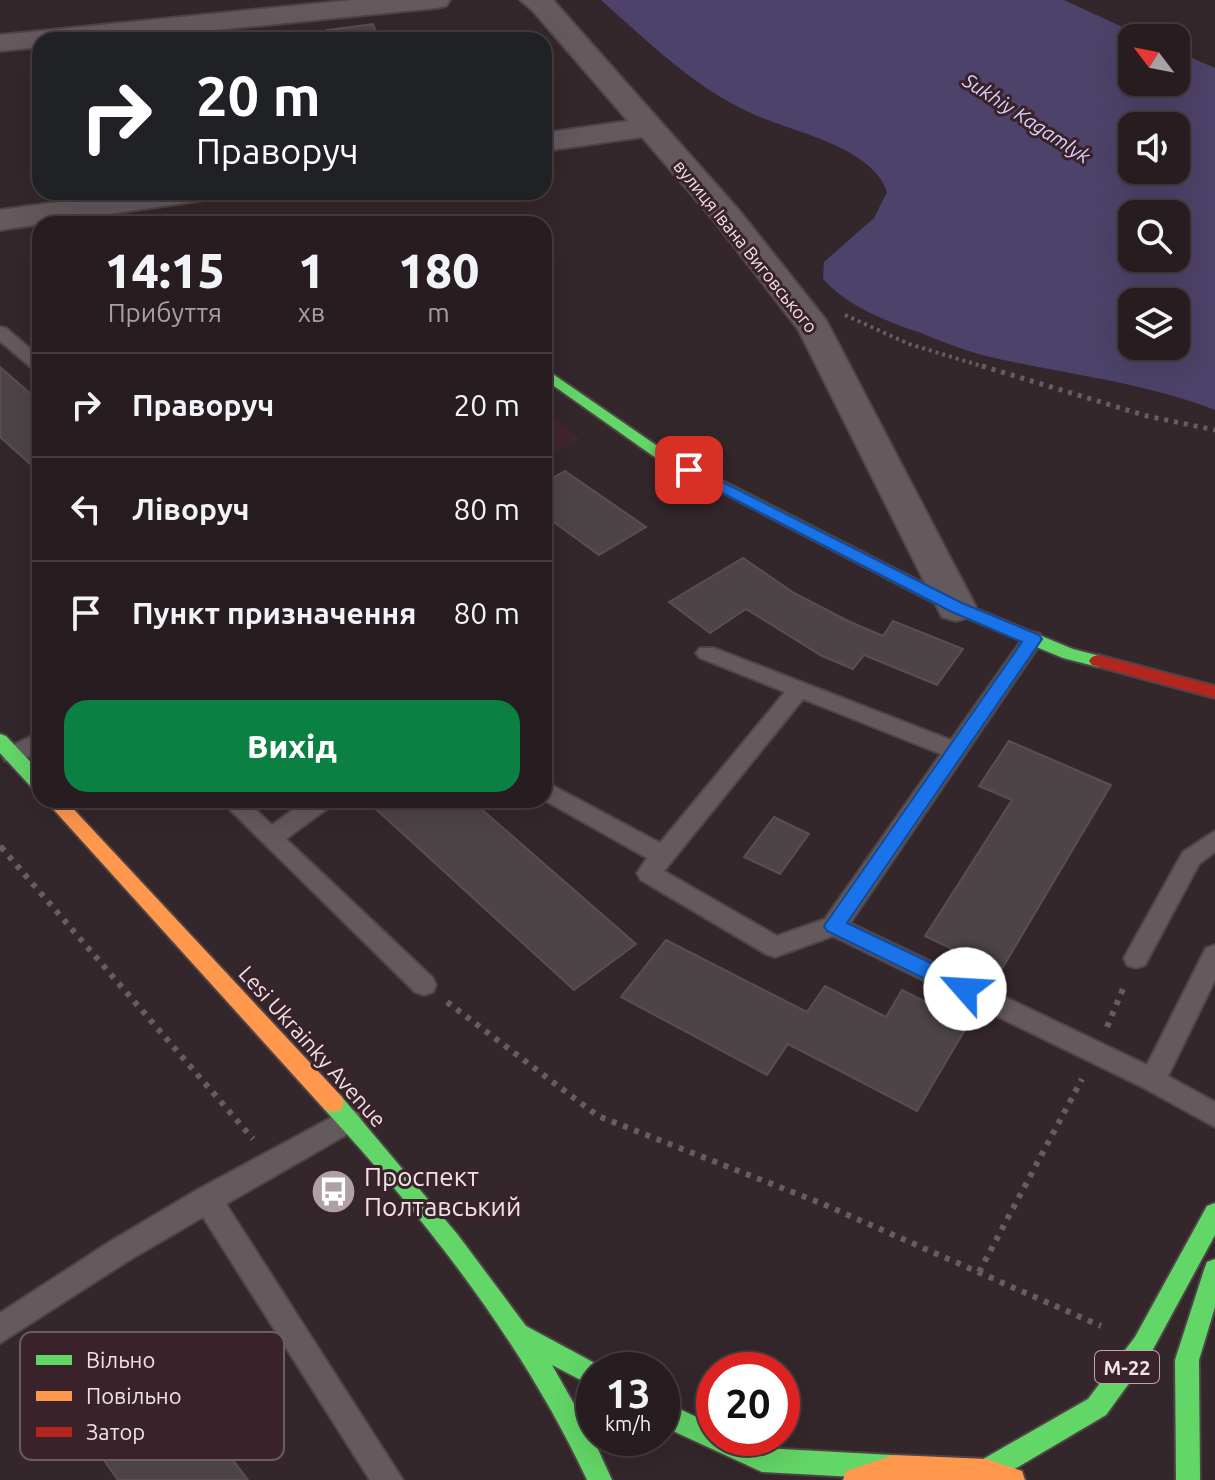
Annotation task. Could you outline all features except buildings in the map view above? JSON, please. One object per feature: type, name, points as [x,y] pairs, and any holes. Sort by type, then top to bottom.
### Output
[{"type":"main road","points":[[552,378],[661,455],[956,607],[1069,654],[1215,692]]},
{"type":"main road","points":[[6,748],[32,776]]},
{"type":"main road","name":"Lesi Ukrainky Avenue","points":[[61,808],[349,1120],[522,1336]]},
{"type":"main road","name":"М-22","points":[[987,1471],[1097,1407],[1143,1345],[1215,1213]]},
{"type":"main road","name":"М-22","points":[[1188,1480],[1187,1360],[1215,1270]]},
{"type":"main road","points":[[522,1336],[576,1365]]},
{"type":"main road","points":[[522,1336],[589,1450],[600,1480]]},
{"type":"main road","points":[[680,1421],[762,1460],[987,1471],[1013,1480]]},
{"type":"main road","points":[[855,1480],[894,1467]]},
{"type":"street","points":[[112,32],[436,0]]},
{"type":"street","name":"вулиця Івана Виговського","points":[[534,0],[542,4],[727,216],[814,327],[956,607]]},
{"type":"street","points":[[0,43],[32,40]]},
{"type":"street","points":[[552,141],[648,127]]},
{"type":"street","points":[[0,220],[141,200]]},
{"type":"lane","points":[[0,332],[32,359]]},
{"type":"lane","points":[[800,688],[649,873],[775,947],[834,926],[1033,639]]},
{"type":"lane","points":[[707,653],[956,751]]},
{"type":"lane","points":[[6,748],[32,742]]},
{"type":"lane","points":[[552,794],[663,856]]},
{"type":"lane","points":[[239,808],[424,985]]},
{"type":"lane","points":[[270,838],[312,808]]},
{"type":"lane","points":[[1136,958],[1191,858],[1215,840]]},
{"type":"lane","points":[[834,926],[1097,1052],[1215,1115]]},
{"type":"lane","points":[[1153,1080],[1215,955]]},
{"type":"lane","points":[[0,1329],[121,1250],[272,1161],[349,1120]]},
{"type":"lane","points":[[207,1199],[388,1480]]},
{"type":"path","points":[[838,312],[909,344],[1147,416],[1215,430]]},
{"type":"path","points":[[0,846],[272,1161]]},
{"type":"path","points":[[979,1272],[1097,1052],[1136,958]]},
{"type":"path","points":[[424,985],[598,1116],[823,1204],[1143,1345]]},
{"type":"shaded area","points":[[552,416],[580,439],[552,453]]},
{"type":"water","name":"Sukhiy Kagamlyk","points":[[601,0],[1064,0],[1118,25],[1118,96],[1190,96],[1190,57],[1215,68],[1215,410],[1129,385],[974,353],[879,317],[843,297],[823,279],[824,262],[874,218],[887,192],[879,176],[849,152],[732,104],[673,63]]},
{"type":"traffic: fast","points":[[552,378],[661,455],[956,607],[1069,654],[1098,661]]},
{"type":"traffic: fast","points":[[0,741],[32,775]]},
{"type":"traffic: fast","points":[[333,1103],[450,1243],[498,1307],[564,1408],[600,1480]]},
{"type":"traffic: fast","points":[[987,1471],[1097,1407],[1143,1345],[1215,1213]]},
{"type":"traffic: fast","points":[[1188,1480],[1187,1360],[1215,1270]]},
{"type":"traffic: fast","points":[[522,1336],[576,1365]]},
{"type":"traffic: fast","points":[[680,1421],[762,1460],[892,1467]]},
{"type":"traffic: slow","points":[[61,808],[333,1103]]},
{"type":"traffic: slow","points":[[855,1480],[894,1467],[987,1471],[1013,1480]]},
{"type":"traffic: jam","points":[[1098,661],[1215,692]]},
{"type":"place","name":"Проспект Полтавський","points":[[333,1191]]},
{"type":"route","points":[[689,470],[856,558],[956,607],[1033,639],[834,926],[965,989]]}]
